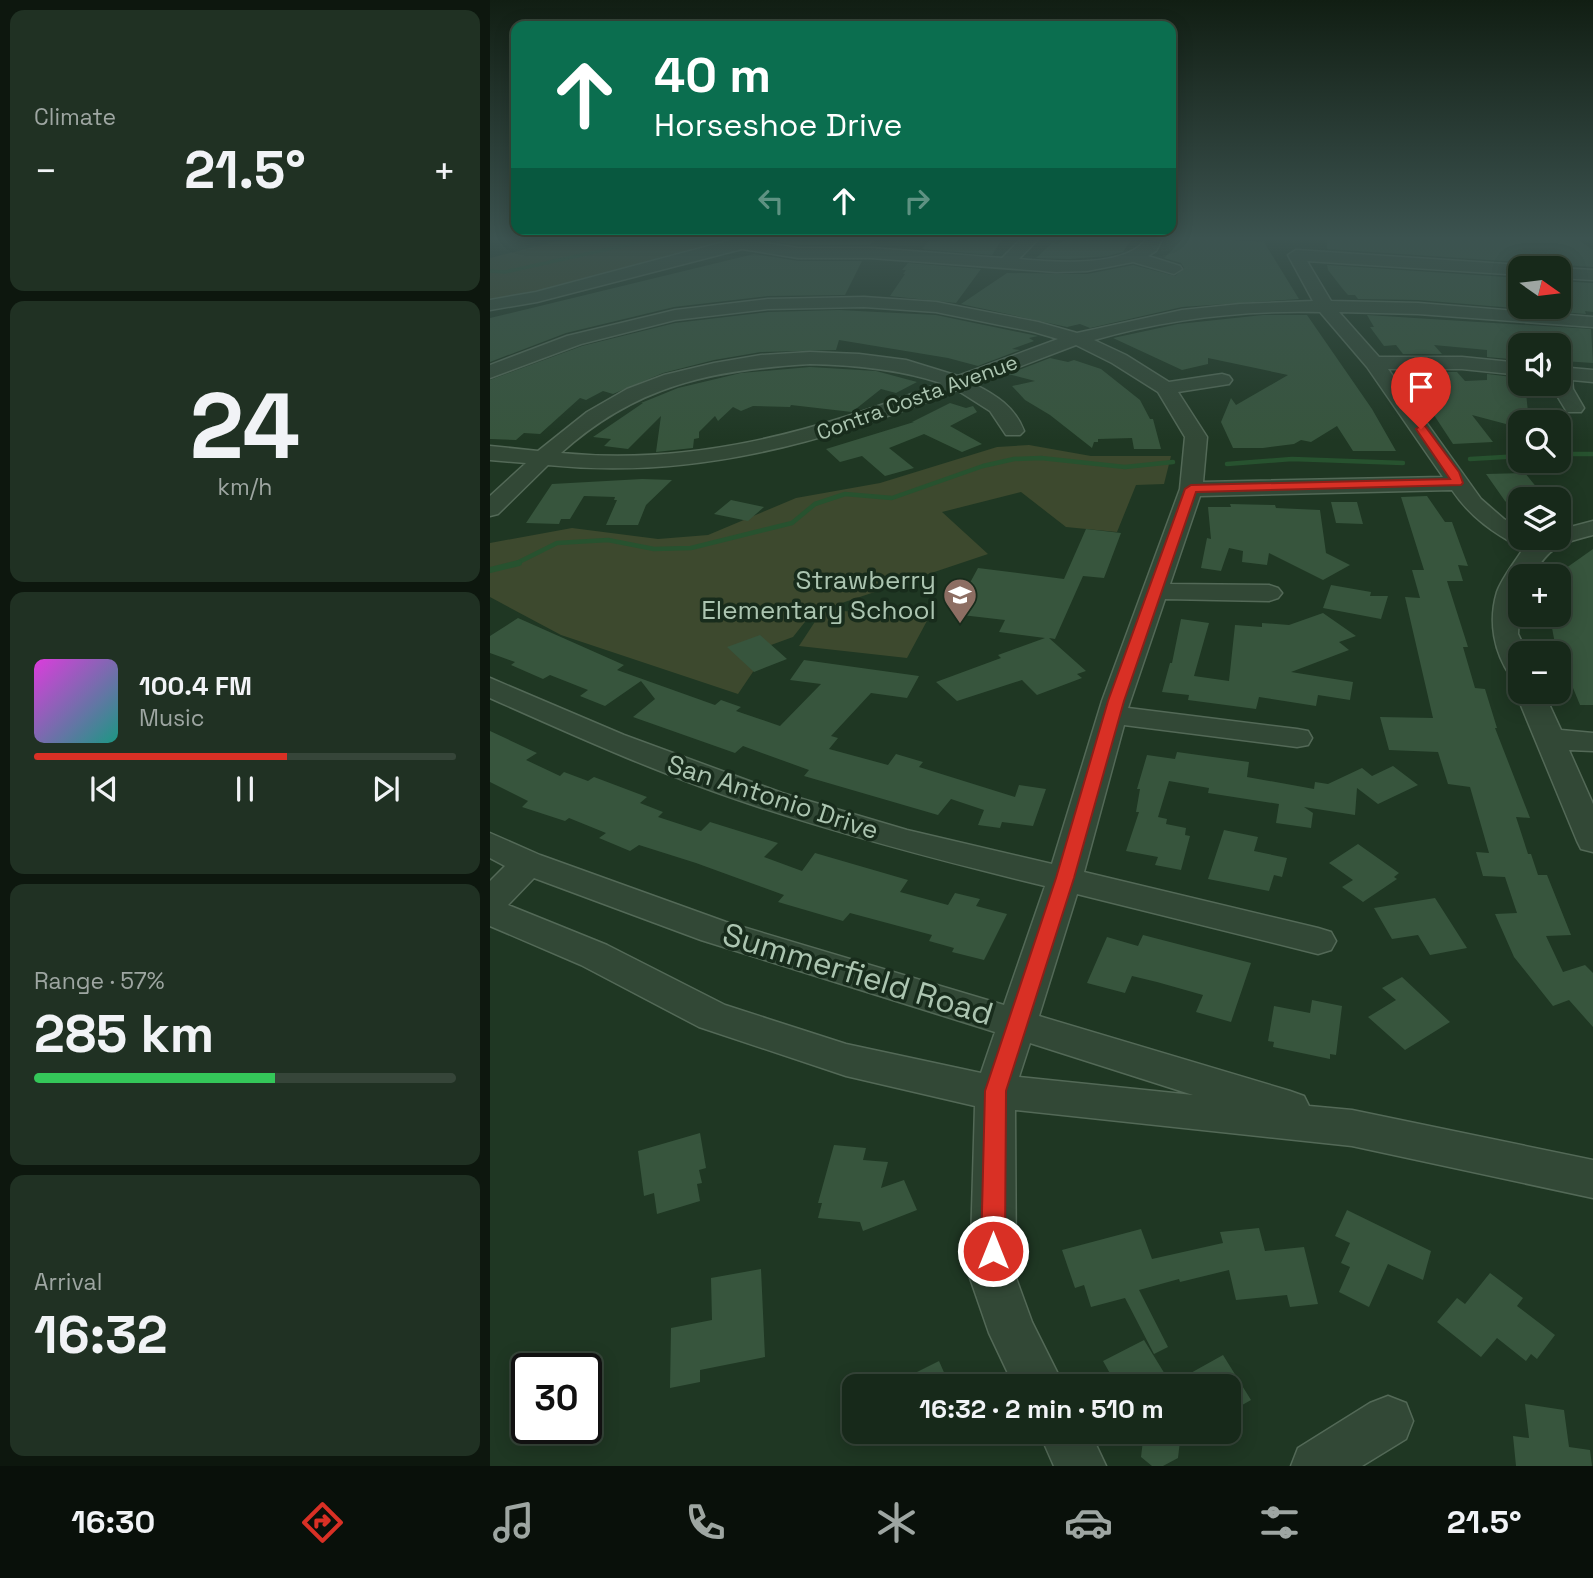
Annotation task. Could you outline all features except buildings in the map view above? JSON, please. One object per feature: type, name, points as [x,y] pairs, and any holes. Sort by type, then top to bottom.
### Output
[{"type":"street","points":[[490,372],[574,340],[675,315],[765,304]]},
{"type":"street","points":[[920,304],[1038,327],[1077,339],[1119,359],[1166,388],[1195,437],[1191,489],[1153,591],[1112,715],[1065,878],[995,1091],[993,1279],[1013,1333],[1034,1374]]},
{"type":"street","points":[[1324,304],[1374,363],[1473,504],[1496,524],[1508,527]]},
{"type":"street","name":"Contra Costa Avenue","points":[[490,453],[613,464],[709,458],[779,444],[843,426],[1077,339],[1125,326],[1193,313],[1412,306],[1593,322]]},
{"type":"street","points":[[490,509],[544,457],[587,421],[633,393],[702,370],[757,361],[875,361],[926,369],[961,383],[1000,408],[1010,419],[1013,431]]},
{"type":"street","points":[[1374,363],[1462,363],[1508,368]]},
{"type":"street","points":[[1571,374],[1593,376]]},
{"type":"street","points":[[1166,388],[1222,380]]},
{"type":"street","points":[[1567,396],[1574,408]]},
{"type":"street","points":[[1191,489],[1457,483]]},
{"type":"street","points":[[1571,534],[1593,528]]},
{"type":"street","points":[[1508,641],[1505,634],[1510,591],[1544,550]]},
{"type":"street","points":[[1153,591],[1269,593]]},
{"type":"street","name":"San Antonio Drive","points":[[490,687],[612,742],[771,800],[904,840],[1318,941]]},
{"type":"street","points":[[1535,704],[1593,841]]},
{"type":"street","points":[[1112,715],[1297,738]]},
{"type":"street","points":[[1550,739],[1593,742]]},
{"type":"street","name":"Summerfield Road","points":[[490,844],[528,863],[714,931],[1352,1128],[1593,1179]]},
{"type":"street","points":[[490,902],[528,863]]},
{"type":"street","name":"Summerfield Road","points":[[490,912],[594,955],[712,1016],[846,1060],[971,1089],[1352,1128]]},
{"type":"street","points":[[1316,1466],[1388,1421]]},
{"type":"street","points":[[1070,1444],[1081,1466]]},
{"type":"green space","points":[[1029,445],[1091,456],[1171,456],[1164,484],[1136,485],[1117,532],[1066,527],[1021,492],[942,512],[988,554],[812,613],[793,637],[771,645],[738,694],[561,635],[490,597],[490,543],[572,528],[658,539],[708,535],[796,498],[880,483],[997,447]]},
{"type":"green space","points":[[833,610],[928,619],[907,658],[799,646],[820,614]]},
{"type":"waterway","points":[[1571,454],[1593,454]]},
{"type":"waterway","points":[[1470,459],[1508,457]]},
{"type":"waterway","points":[[515,564],[557,543],[608,540],[654,549],[691,548],[792,523],[815,504],[845,494],[892,498],[983,466],[1014,459],[1041,458],[1125,467],[1173,462]]},
{"type":"waterway","points":[[1227,464],[1292,459],[1403,463]]},
{"type":"waterway","points":[[490,570],[515,564]]},
{"type":"place","name":"Strawberry Elementary School","points":[[960,625]]},
{"type":"route","points":[[993,1251],[995,1091],[1065,878],[1116,701],[1191,489],[1457,483],[1453,472],[1421,429]]}]
